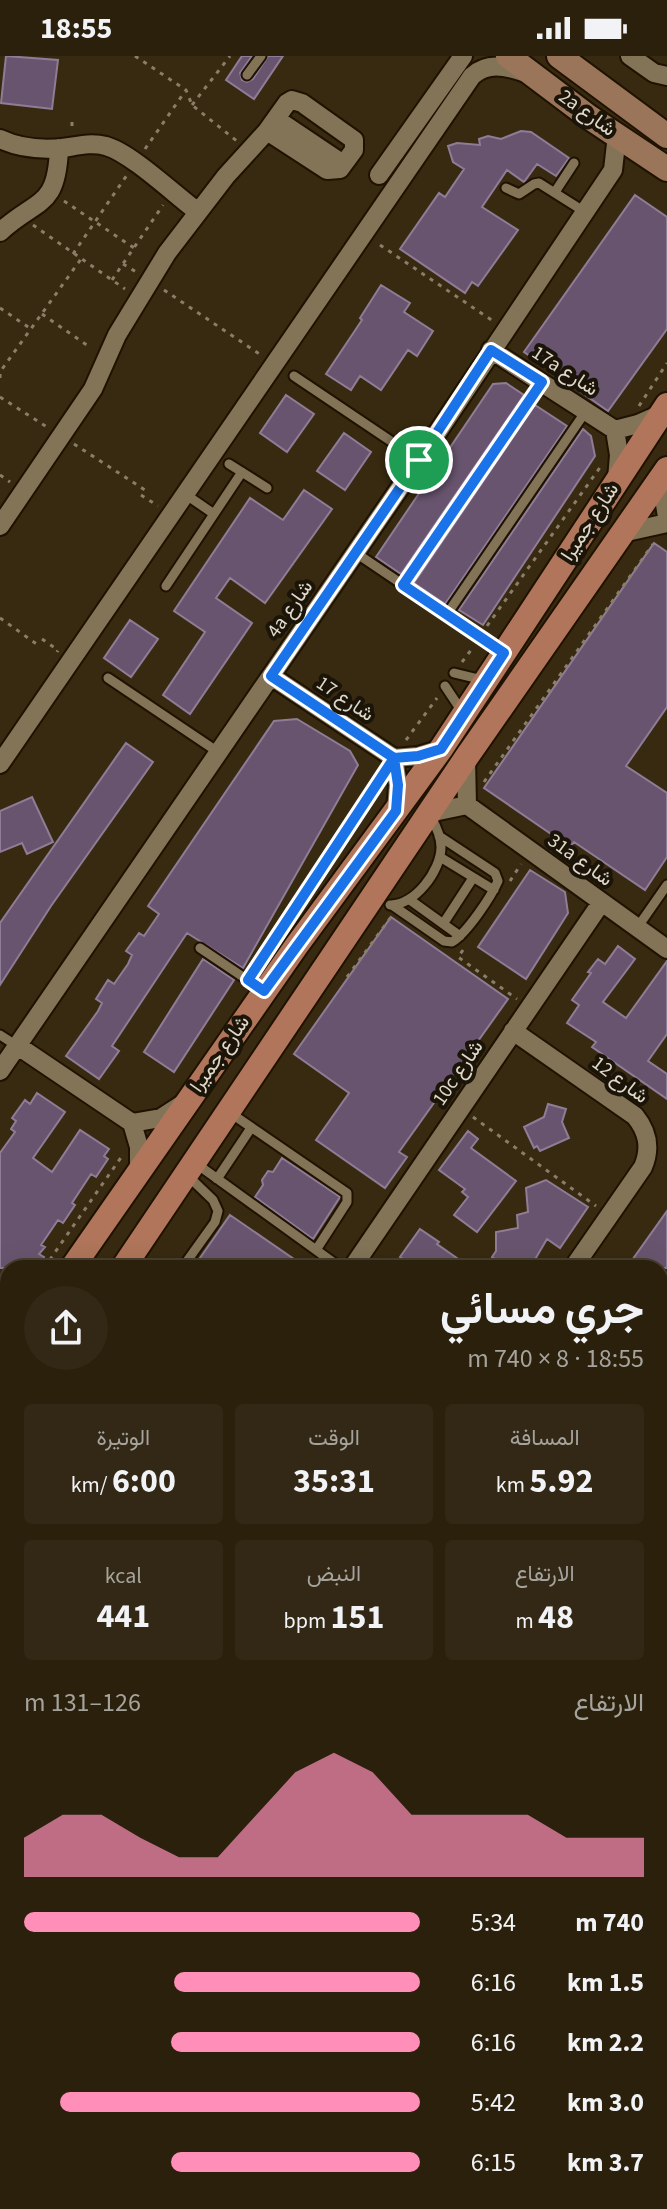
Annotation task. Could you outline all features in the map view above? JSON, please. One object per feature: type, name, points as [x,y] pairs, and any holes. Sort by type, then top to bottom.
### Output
[{"type":"main road","name":"شارع جميرا","points":[[77,1260],[132,1162],[186,1102],[441,749],[664,410]]},
{"type":"main road","name":"شارع جميرا","points":[[128,1260],[229,1112],[386,904],[429,813],[666,471]]},
{"type":"street","points":[[379,175],[463,56]]},
{"type":"street","name":"2a شارع","points":[[508,56],[667,169]]},
{"type":"street","name":"2a شارع","points":[[559,56],[667,136]]},
{"type":"street","points":[[630,56],[654,73],[667,76]]},
{"type":"street","points":[[0,764],[478,70],[496,66],[536,76]]},
{"type":"street","points":[[0,526],[93,389],[117,335],[149,280],[198,212],[287,103],[297,100],[351,136],[356,145],[336,171],[327,170],[272,125]]},
{"type":"street","name":"4a شارع","points":[[0,1071],[356,553],[613,170],[617,135]]},
{"type":"street","points":[[0,139],[32,148],[94,144],[111,148],[198,212]]},
{"type":"street","points":[[0,232],[19,216],[38,207],[51,192],[58,173],[59,148]]},
{"type":"street","points":[[613,170],[646,155]]},
{"type":"street","points":[[347,160],[396,186]]},
{"type":"street","name":"17a شارع","points":[[491,350],[615,430]]},
{"type":"street","points":[[616,481],[619,455],[615,430],[664,410]]},
{"type":"street","points":[[622,533],[664,526],[666,471]]},
{"type":"street","name":"شارع 17","points":[[271,676],[394,758]]},
{"type":"street","points":[[396,811],[398,785],[394,758],[418,756],[441,749]]},
{"type":"street","points":[[429,813],[467,805],[466,758]]},
{"type":"street","name":"31a شارع","points":[[467,805],[667,949]]},
{"type":"street","name":"10c شارع","points":[[357,1260],[601,903]]},
{"type":"street","name":"شارع 12","points":[[513,1031],[635,1116],[646,1135],[647,1157],[643,1167],[578,1260]]},
{"type":"street","points":[[18,1046],[132,1123],[139,1147],[132,1162]]},
{"type":"street","points":[[132,1123],[161,1118],[186,1102]]},
{"type":"lane","points":[[247,75],[261,56]]},
{"type":"lane","points":[[555,192],[574,163]]},
{"type":"lane","points":[[506,188],[522,194],[539,183],[585,212]]},
{"type":"lane","points":[[294,376],[419,460]]},
{"type":"lane","points":[[403,585],[542,382]]},
{"type":"lane","points":[[447,614],[586,411]]},
{"type":"lane","points":[[229,464],[267,488]]},
{"type":"lane","points":[[166,586],[242,472]]},
{"type":"lane","points":[[185,494],[214,514]]},
{"type":"lane","points":[[356,553],[504,653]]},
{"type":"lane","points":[[454,673],[486,681]]},
{"type":"lane","points":[[108,678],[218,752]]},
{"type":"lane","points":[[445,686],[464,714]]},
{"type":"lane","points":[[386,904],[410,900],[417,895],[440,857],[439,836],[429,813]]},
{"type":"lane","points":[[439,836],[495,873],[498,881],[463,941]]},
{"type":"lane","points":[[440,857],[494,890]]},
{"type":"lane","points":[[443,924],[473,878]]},
{"type":"lane","points":[[637,928],[667,885]]},
{"type":"lane","points":[[410,900],[463,941]]},
{"type":"lane","points":[[386,904],[444,941],[463,941]]},
{"type":"lane","points":[[200,948],[264,991]]},
{"type":"lane","points":[[0,1035],[18,1046]]},
{"type":"lane","points":[[229,1112],[347,1193],[347,1202],[316,1250]]},
{"type":"lane","points":[[217,1179],[251,1128]]},
{"type":"lane","points":[[190,1168],[217,1179],[330,1260]]},
{"type":"lane","points":[[188,1260],[215,1222],[218,1211],[190,1168]]},
{"type":"path","points":[[135,56],[186,90],[192,105],[249,151]]},
{"type":"path","points":[[192,105],[230,56]]},
{"type":"path","points":[[51,192],[134,248]]},
{"type":"path","points":[[112,280],[172,192]]},
{"type":"path","points":[[19,216],[138,298]]},
{"type":"path","points":[[380,245],[505,329]]},
{"type":"path","points":[[0,378],[0,372],[81,259]]},
{"type":"path","points":[[123,264],[274,363]]},
{"type":"path","points":[[0,308],[31,329]]},
{"type":"path","points":[[42,314],[108,360]]},
{"type":"path","points":[[454,673],[602,465],[604,445],[624,417],[636,411],[667,363]]},
{"type":"path","points":[[467,805],[664,526]]},
{"type":"path","points":[[0,618],[38,645]]},
{"type":"path","points":[[289,921],[394,758],[445,686]]},
{"type":"path","points":[[506,886],[530,851]]},
{"type":"path","points":[[347,977],[386,904]]},
{"type":"path","points":[[463,941],[458,957],[529,1008]]},
{"type":"path","points":[[460,1108],[609,1215]]},
{"type":"path","points":[[51,1260],[132,1162]]},
{"type":"building","points":[[6,56],[58,60],[52,109],[1,103]]},
{"type":"building","points":[[242,56],[252,56],[240,73],[242,80],[247,82],[253,79],[268,56],[283,56],[254,99],[226,80]]},
{"type":"building","points":[[521,131],[531,132],[569,158],[556,176],[537,164],[524,182],[507,170],[482,207],[518,230],[478,286],[472,282],[465,293],[400,249],[439,193],[445,197],[464,169],[453,162],[448,146],[457,143],[480,145],[479,139],[488,136],[501,139]]},
{"type":"building","points":[[635,195],[667,217],[667,329],[608,411],[524,352]]},
{"type":"building","points":[[381,285],[410,303],[404,312],[433,331],[417,356],[408,350],[381,390],[360,376],[351,390],[326,374]]},
{"type":"building","points":[[506,383],[524,395],[401,574],[376,557],[493,384]]},
{"type":"building","points":[[286,395],[314,414],[287,452],[260,433]]},
{"type":"building","points":[[535,405],[567,426],[445,604],[414,583]]},
{"type":"building","points":[[583,429],[591,436],[595,456],[483,625],[459,610]]},
{"type":"building","points":[[344,433],[371,452],[345,490],[317,471]]},
{"type":"building","points":[[304,490],[332,509],[265,603],[230,578],[216,598],[252,623],[190,714],[163,695],[205,632],[174,611],[250,498],[283,520]]},
{"type":"building","points":[[654,543],[667,552],[667,707],[626,766],[667,793],[667,857],[645,890],[574,842],[570,847],[484,788]]},
{"type":"building","points":[[130,620],[158,639],[131,677],[104,658]]},
{"type":"building","points":[[297,719],[350,751],[358,765],[243,968],[187,933],[112,1046],[119,1051],[99,1079],[66,1056],[98,1011],[102,1003],[96,999],[108,980],[114,984],[128,964],[132,955],[126,951],[139,933],[144,936],[159,914],[148,906],[274,721]]},
{"type":"building","points":[[126,743],[153,762],[51,906],[0,985],[0,923]]},
{"type":"building","points":[[32,797],[53,842],[27,854],[22,843],[0,852],[0,811]]},
{"type":"building","points":[[530,870],[565,892],[568,913],[526,979],[478,947]]},
{"type":"building","points":[[391,917],[508,999],[399,1152],[407,1157],[385,1188],[316,1140],[349,1093],[294,1054]]},
{"type":"building","points":[[618,946],[635,959],[603,1002],[626,1018],[667,961],[667,1034],[648,1061],[667,1074],[667,1099],[592,1047],[596,1042],[567,1023],[579,1005],[572,1000],[591,973],[588,972],[598,959],[605,964]]},
{"type":"building","points":[[203,959],[234,980],[174,1072],[144,1052]]},
{"type":"building","points":[[37,1093],[65,1112],[33,1158],[52,1172],[80,1130],[109,1149],[104,1156],[108,1159],[96,1177],[91,1174],[63,1223],[58,1220],[41,1245],[45,1247],[39,1254],[44,1257],[42,1260],[0,1260],[0,1153],[15,1132],[11,1129],[16,1121],[12,1118],[25,1100],[30,1104]]},
{"type":"building","points":[[548,1104],[566,1109],[562,1122],[569,1138],[540,1151],[537,1146],[534,1148],[524,1127],[544,1117]]},
{"type":"building","points":[[468,1131],[478,1139],[471,1148],[516,1181],[477,1232],[454,1215],[468,1197],[462,1192],[465,1189],[439,1170]]},
{"type":"building","points":[[282,1158],[340,1197],[313,1239],[255,1197],[268,1171],[273,1172]]},
{"type":"building","points":[[546,1180],[588,1207],[560,1248],[547,1239],[535,1260],[496,1260],[492,1257],[496,1251],[496,1232],[518,1228],[517,1215],[528,1212],[526,1188]]},
{"type":"building","points":[[667,1211],[667,1260],[632,1260]]},
{"type":"building","points":[[230,1215],[295,1260],[199,1260]]},
{"type":"building","points":[[420,1229],[460,1260],[405,1260],[400,1257]]},
{"type":"route","points":[[419,460],[271,676],[394,758],[398,798],[396,811],[264,991],[248,980],[394,758],[418,756],[441,749],[504,653],[403,585],[542,382],[491,350],[419,460]]}]
